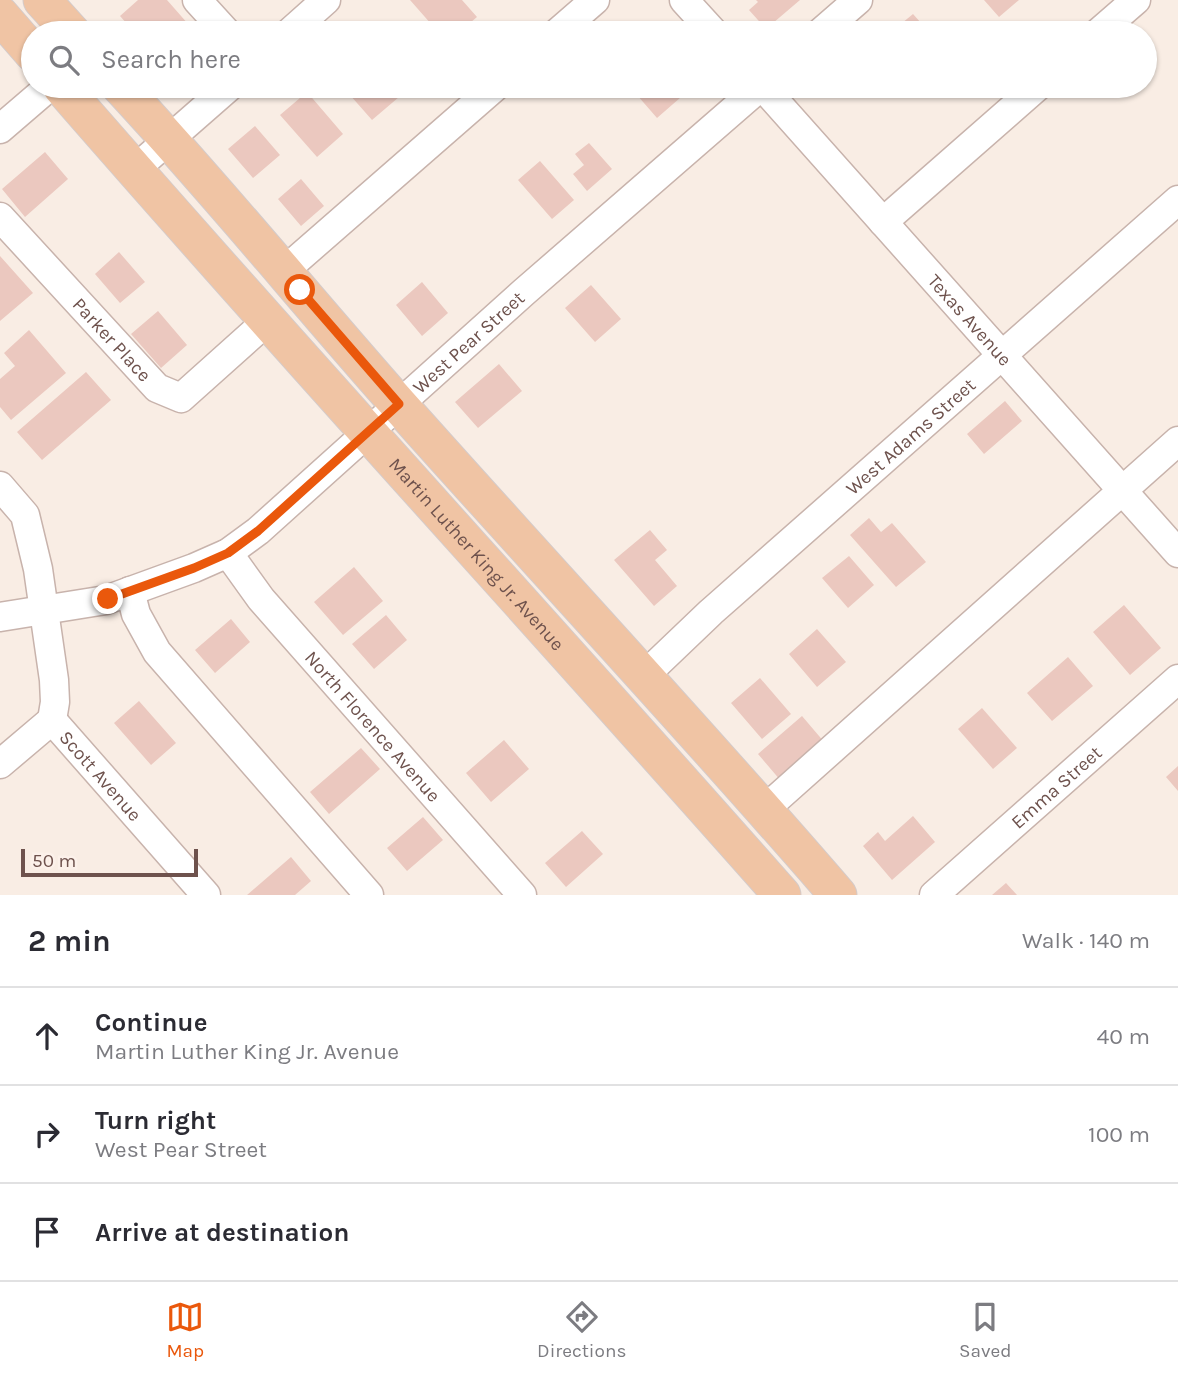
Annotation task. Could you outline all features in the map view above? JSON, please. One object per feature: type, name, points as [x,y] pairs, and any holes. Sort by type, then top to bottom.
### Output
[{"type":"main road","points":[[47,2],[62,21]]},
{"type":"main road","points":[[0,15],[21,39]]},
{"type":"main road","name":"Martin Luther King Jr. Avenue","points":[[71,98],[267,321],[613,703],[782,895]]},
{"type":"main road","points":[[131,98],[170,139],[399,404],[765,809],[838,895]]},
{"type":"street","points":[[197,0],[216,21]]},
{"type":"street","points":[[302,21],[326,0]]},
{"type":"street","points":[[570,21],[595,0]]},
{"type":"street","points":[[684,0],[703,21]]},
{"type":"street","points":[[834,21],[858,0]]},
{"type":"street","points":[[1112,21],[1136,0]]},
{"type":"street","points":[[0,129],[36,98]]},
{"type":"street","points":[[134,170],[216,98]]},
{"type":"street","points":[[284,271],[482,98]]},
{"type":"street","name":"West Pear Street","points":[[0,617],[106,600],[228,553],[258,531],[524,292],[748,98]]},
{"type":"street","name":"Texas Avenue","points":[[773,98],[1178,553]]},
{"type":"street","points":[[883,222],[1024,98]]},
{"type":"street","name":"West Adams Street","points":[[645,675],[711,612],[1178,200]]},
{"type":"street","name":"Parker Place","points":[[0,217],[153,384],[181,398],[267,321]]},
{"type":"street","points":[[765,809],[1178,441]]},
{"type":"street","points":[[0,486],[25,515],[38,569],[55,702],[52,720],[2,759]]},
{"type":"street","name":"North Florence Avenue","points":[[228,553],[241,575],[261,599],[522,895]]},
{"type":"street","points":[[130,591],[136,614],[157,652],[369,895]]},
{"type":"street","name":"Emma Street","points":[[934,895],[1178,678]]},
{"type":"street","name":"Scott Avenue","points":[[52,720],[206,895]]},
{"type":"building","points":[[138,0],[167,0],[185,21],[124,21],[120,16]]},
{"type":"building","points":[[410,0],[462,0],[477,17],[472,21],[428,21]]},
{"type":"building","points":[[756,0],[800,0],[775,21],[759,21],[749,10],[758,2]]},
{"type":"building","points":[[984,0],[1019,0],[999,17]]},
{"type":"building","points":[[913,14],[919,21],[905,21]]},
{"type":"building","points":[[300,98],[312,98],[343,134],[317,157],[280,115]]},
{"type":"building","points":[[353,98],[398,98],[372,120]]},
{"type":"building","points":[[640,98],[680,98],[657,118]]},
{"type":"building","points":[[255,126],[280,155],[253,178],[228,149]]},
{"type":"building","points":[[589,143],[612,169],[587,191],[573,174],[584,165],[575,154]]},
{"type":"building","points":[[45,152],[68,179],[25,217],[2,189]]},
{"type":"building","points":[[540,161],[574,200],[552,219],[518,180]]},
{"type":"building","points":[[301,179],[324,206],[301,226],[278,199]]},
{"type":"building","points":[[119,252],[145,282],[120,303],[95,274]]},
{"type":"building","points":[[0,256],[33,293],[0,321]]},
{"type":"building","points":[[422,282],[448,313],[422,336],[396,305]]},
{"type":"building","points":[[591,285],[621,319],[595,342],[565,308]]},
{"type":"building","points":[[158,311],[187,345],[161,368],[131,334]]},
{"type":"building","points":[[29,330],[66,373],[11,420],[0,407],[0,379],[15,366],[4,353]]},
{"type":"building","points":[[499,364],[522,391],[478,428],[455,402]]},
{"type":"building","points":[[86,372],[111,400],[42,460],[17,432]]},
{"type":"building","points":[[1005,401],[1022,421],[984,454],[967,434]]},
{"type":"building","points":[[869,518],[881,532],[892,523],[926,562],[896,587],[850,535]]},
{"type":"building","points":[[650,530],[667,550],[655,560],[677,586],[654,606],[614,560]]},
{"type":"building","points":[[849,556],[874,585],[848,608],[822,578]]},
{"type":"building","points":[[354,567],[383,601],[343,635],[314,602]]},
{"type":"building","points":[[1124,605],[1161,648],[1130,675],[1093,632]]},
{"type":"building","points":[[386,615],[407,640],[374,669],[352,644]]},
{"type":"building","points":[[231,619],[250,642],[215,673],[195,650]]},
{"type":"building","points":[[817,629],[846,662],[817,687],[789,654]]},
{"type":"building","points":[[1068,657],[1093,686],[1052,721],[1027,693]]},
{"type":"building","points":[[760,678],[791,714],[762,739],[731,703]]},
{"type":"building","points":[[139,701],[176,743],[151,765],[114,723]]},
{"type":"building","points":[[982,708],[1017,748],[993,769],[958,729]]},
{"type":"building","points":[[802,716],[825,743],[781,781],[758,754]]},
{"type":"building","points":[[504,740],[529,769],[491,802],[466,773]]},
{"type":"building","points":[[361,748],[380,769],[329,814],[310,792]]},
{"type":"building","points":[[1178,766],[1178,791],[1166,777]]},
{"type":"building","points":[[913,816],[935,842],[892,880],[863,846],[878,832],[885,841]]},
{"type":"building","points":[[423,817],[443,840],[407,871],[387,848]]},
{"type":"building","points":[[582,831],[603,854],[566,887],[545,863]]},
{"type":"building","points":[[291,857],[311,881],[295,895],[247,895]]},
{"type":"building","points":[[1006,883],[1017,895],[992,895]]},
{"type":"route","points":[[108,599],[228,553],[258,531],[399,404],[300,290]]}]
